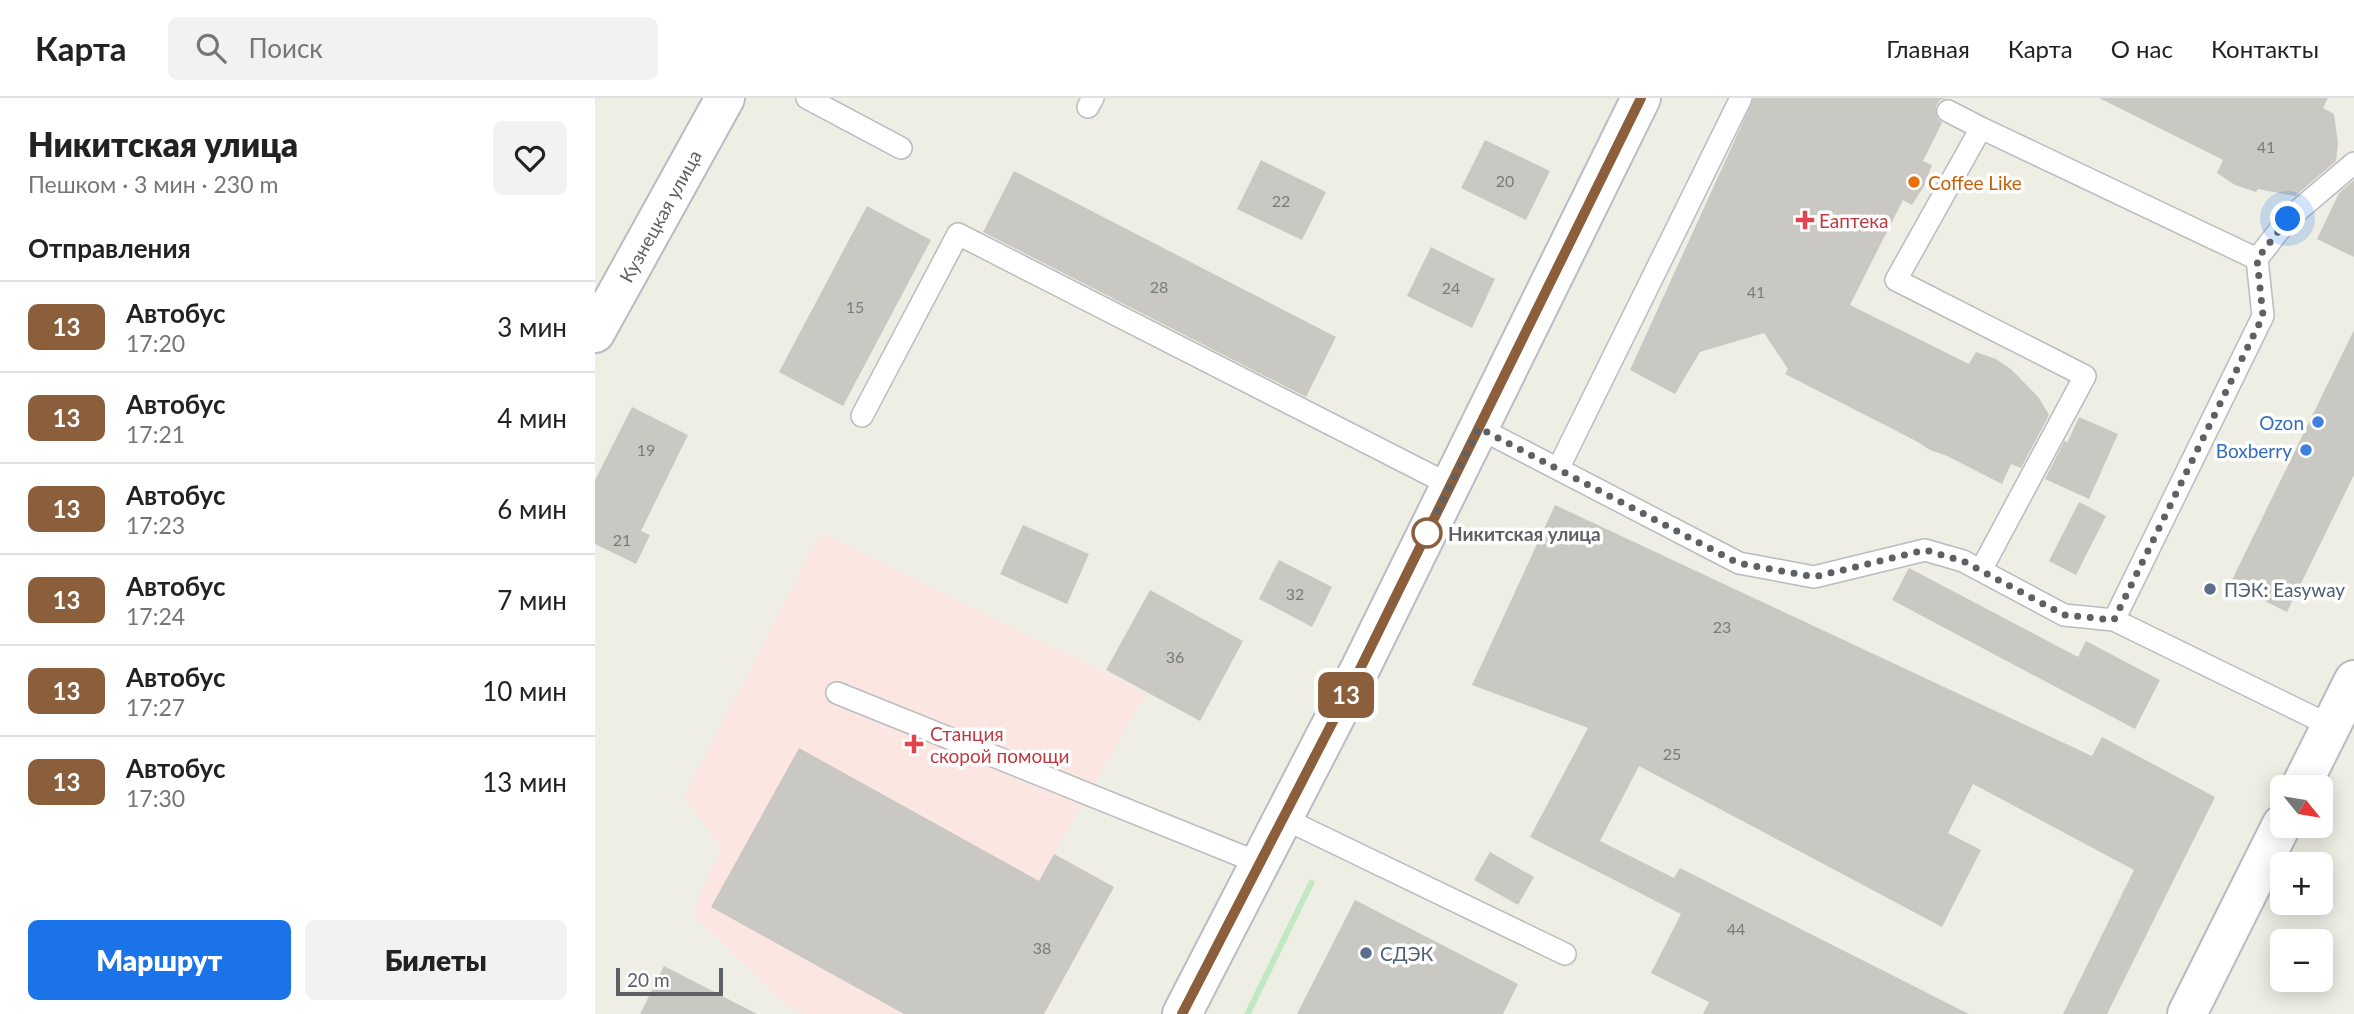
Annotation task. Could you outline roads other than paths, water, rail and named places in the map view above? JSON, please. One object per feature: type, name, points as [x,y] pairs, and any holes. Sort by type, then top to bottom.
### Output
[{"type":"street","name":"Кузнецкая улица","points":[[595,333],[725,98]]},
{"type":"street","points":[[1182,1014],[1361,667],[1641,98]]},
{"type":"street","points":[[2306,775],[2352,688]]},
{"type":"street","points":[[2187,1014],[2275,838]]},
{"type":"lane","points":[[807,98],[901,148]]},
{"type":"lane","points":[[1558,469],[1741,98]]},
{"type":"lane","points":[[1948,111],[2257,259]]},
{"type":"lane","points":[[1981,128],[1896,280],[2085,376],[1981,570]]},
{"type":"lane","points":[[2114,620],[2263,316],[2257,259],[2288,219],[2354,163]]},
{"type":"lane","points":[[862,416],[958,234],[1450,485]]},
{"type":"lane","points":[[1479,428],[1738,563],[1814,577],[1925,550],[1963,561],[2064,615],[2114,620],[2331,726]]},
{"type":"lane","points":[[837,693],[1259,863]]},
{"type":"lane","points":[[1283,818],[1565,954]]},
{"type":"place","name":"Coffee Like","points":[[1914,182]]},
{"type":"place","name":"Еаптека","points":[[1805,220]]},
{"type":"place","name":"Ozon","points":[[2318,422]]},
{"type":"place","name":"Boxberry","points":[[2306,450]]},
{"type":"place","name":"Никитская улица","points":[[1427,533]]},
{"type":"place","name":"ПЭК: Easyway","points":[[2210,589]]},
{"type":"place","name":"Станция скорой помощи","points":[[914,744]]},
{"type":"place","name":"СДЭК","points":[[1366,953]]}]
